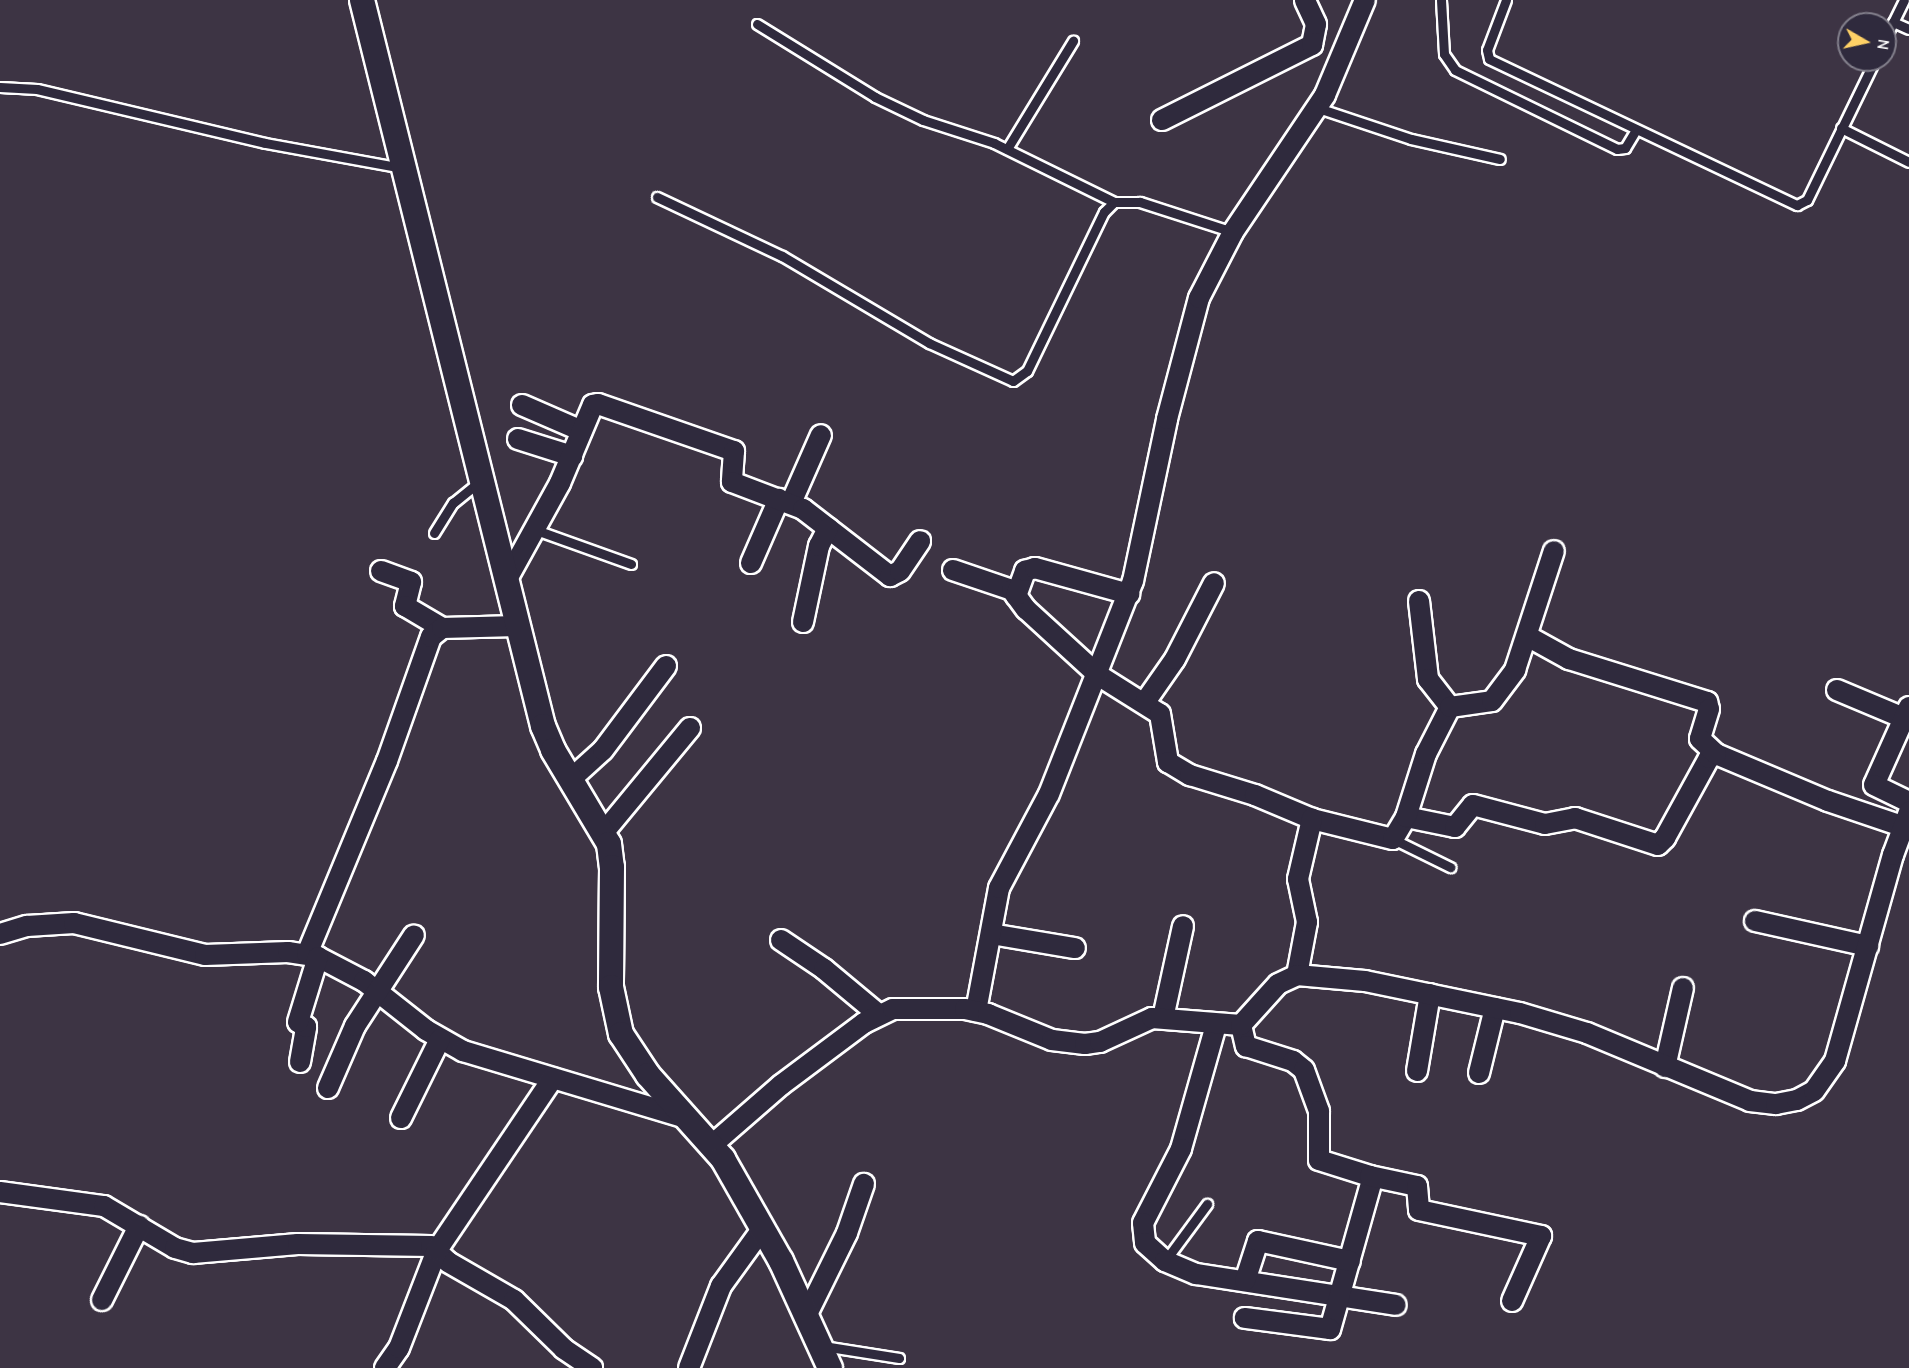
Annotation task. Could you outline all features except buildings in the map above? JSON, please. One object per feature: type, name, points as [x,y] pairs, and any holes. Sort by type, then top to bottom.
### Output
[{"type":"street","points":[[362,0],[543,726],[571,779],[604,832],[612,867],[611,987],[615,1014],[631,1053],[712,1145],[763,1228],[807,1314],[830,1368]]},
{"type":"street","points":[[1162,120],[1312,45],[1316,24],[1305,0]]},
{"type":"street","points":[[976,1011],[999,888],[1049,794],[1129,594],[1192,318],[1233,232],[1318,108],[1365,0]]},
{"type":"street","points":[[522,405],[582,431]]},
{"type":"street","points":[[506,582],[536,530],[572,456],[593,405],[603,406],[734,451],[732,482],[785,501],[828,528],[890,576],[900,571],[920,541]]},
{"type":"street","points":[[751,563],[821,435]]},
{"type":"street","points":[[518,439],[572,456]]},
{"type":"street","points":[[803,622],[819,546],[828,528]]},
{"type":"street","points":[[1450,707],[1481,704],[1500,694],[1529,637],[1554,551]]},
{"type":"street","points":[[1016,596],[1026,571],[1035,568],[1129,594]]},
{"type":"street","points":[[953,570],[1012,590],[1098,675],[1145,702],[1163,717],[1168,762],[1190,775],[1255,795],[1312,819],[1393,839],[1406,817],[1426,754],[1450,707]]},
{"type":"street","points":[[381,571],[412,583],[405,606],[442,628],[517,626]]},
{"type":"street","points":[[1145,702],[1175,659],[1214,583]]},
{"type":"street","points":[[1419,601],[1428,679],[1450,707]]},
{"type":"street","points":[[300,1062],[306,1027],[298,1022],[312,956],[387,760],[430,637],[442,628]]},
{"type":"street","points":[[712,1145],[781,1085],[878,1014],[904,1007],[976,1011],[1068,1044],[1100,1042],[1142,1022],[1163,1018],[1216,1025],[1241,1025],[1278,984],[1297,975],[1365,981],[1495,1008],[1580,1031],[1750,1101],[1776,1104],[1814,1091],[1835,1061],[1906,819],[1828,801],[1716,754],[1700,739],[1710,709],[1707,702],[1569,659],[1529,637]]},
{"type":"street","points":[[571,779],[603,750],[666,666]]},
{"type":"street","points":[[1837,690],[1907,712],[1874,785],[1909,802]]},
{"type":"street","points":[[604,832],[690,728]]},
{"type":"street","points":[[1406,817],[1452,828],[1473,805],[1545,824],[1575,818],[1658,845],[1709,758],[1716,754]]},
{"type":"street","points":[[1297,975],[1306,922],[1298,879],[1312,819]]},
{"type":"street","points":[[1755,921],[1868,946]]},
{"type":"street","points":[[0,934],[27,926],[74,923],[205,955],[312,956],[379,992],[440,1040],[475,1055],[687,1118]]},
{"type":"street","points":[[1163,1018],[1183,926]]},
{"type":"street","points":[[991,934],[1075,948]]},
{"type":"street","points":[[328,1088],[355,1026],[414,935]]},
{"type":"street","points":[[781,940],[825,969],[878,1014]]},
{"type":"street","points":[[1665,1067],[1683,988]]},
{"type":"street","points":[[1417,1071],[1430,994]]},
{"type":"street","points":[[1479,1073],[1495,1008]]},
{"type":"street","points":[[1216,1025],[1181,1149],[1142,1231],[1145,1243],[1166,1261],[1196,1274],[1396,1305]]},
{"type":"street","points":[[1241,1025],[1246,1046],[1293,1061],[1304,1070],[1319,1111],[1319,1160],[1370,1176],[1417,1186],[1419,1210],[1541,1236],[1512,1301]]},
{"type":"street","points":[[401,1118],[440,1040]]},
{"type":"street","points":[[385,1368],[399,1348],[437,1250],[553,1078]]},
{"type":"street","points":[[1245,1318],[1326,1330],[1332,1327],[1372,1183],[1370,1176]]},
{"type":"street","points":[[807,1314],[847,1233],[864,1184]]},
{"type":"street","points":[[0,1192],[90,1202],[139,1226],[175,1248],[193,1253],[363,1242],[425,1244],[437,1250],[448,1262],[513,1300],[564,1349],[591,1368]]},
{"type":"street","points":[[102,1300],[139,1226]]},
{"type":"street","points":[[689,1368],[721,1286],[763,1228]]},
{"type":"street","points":[[1245,1281],[1258,1241],[1350,1262]]},
{"type":"lane","points":[[1441,0],[1444,54],[1455,70],[1617,149],[1625,148],[1636,130]]},
{"type":"lane","points":[[1506,0],[1487,57],[1797,205],[1805,203],[1869,72]]},
{"type":"lane","points":[[1897,14],[1904,0]]},
{"type":"lane","points":[[757,24],[875,97],[923,120],[1007,149],[1114,202],[1140,202],[1233,232]]},
{"type":"lane","points":[[1007,149],[1074,41]]},
{"type":"lane","points":[[0,87],[37,89],[265,144],[405,168]]},
{"type":"lane","points":[[1318,108],[1411,139],[1500,159]]},
{"type":"lane","points":[[1841,128],[1909,162]]},
{"type":"lane","points":[[657,197],[782,256],[929,343],[1014,381],[1027,370],[1104,212],[1114,202]]},
{"type":"lane","points":[[434,533],[453,503],[481,481]]},
{"type":"lane","points":[[536,530],[631,564]]},
{"type":"lane","points":[[1393,839],[1450,867]]},
{"type":"lane","points":[[1166,1261],[1207,1204]]},
{"type":"lane","points":[[821,1346],[899,1358]]}]
